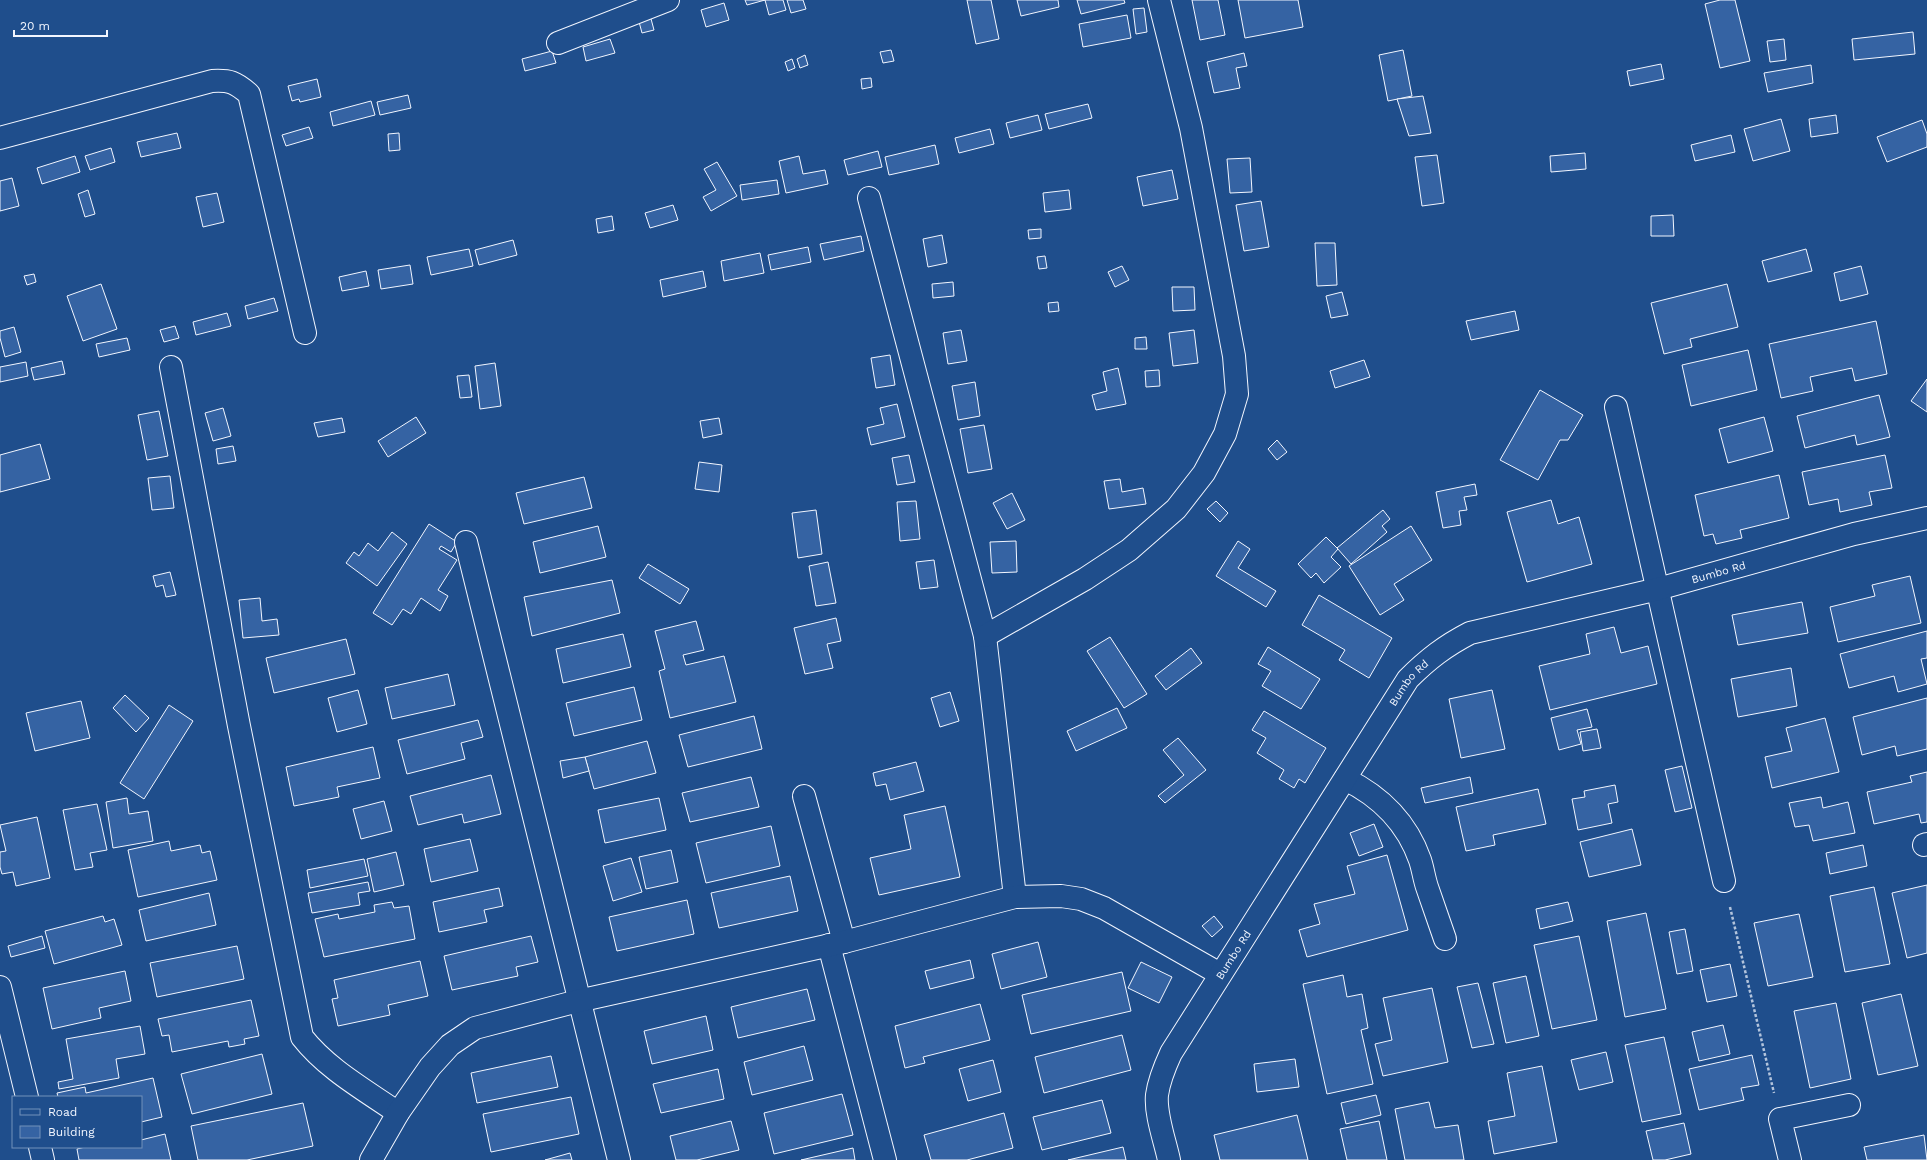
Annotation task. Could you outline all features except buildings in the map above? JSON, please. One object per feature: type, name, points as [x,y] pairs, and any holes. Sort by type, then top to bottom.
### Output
[{"type":"street","points":[[558,43],[668,0]]},
{"type":"street","points":[[985,636],[1092,574],[1129,550],[1176,509],[1208,467],[1225,434],[1237,394],[1234,356],[1191,128],[1159,0]]},
{"type":"street","points":[[0,138],[212,81],[226,80],[237,84],[249,94],[305,333]]},
{"type":"street","points":[[869,198],[985,636],[1015,897]]},
{"type":"street","points":[[171,367],[239,726],[302,1037],[315,1053],[329,1065],[398,1113]]},
{"type":"street","points":[[1616,406],[1724,881]]},
{"type":"street","name":"Bumbo Rd","points":[[1169,1160],[1157,1096],[1163,1072],[1171,1053],[1408,679],[1427,660],[1446,646],[1470,633],[1658,589],[1854,534],[1927,518]]},
{"type":"street","points":[[466,542],[618,1160]]},
{"type":"street","points":[[1345,779],[1364,788],[1389,808],[1408,834],[1420,860],[1426,885],[1445,939]]},
{"type":"street","points":[[804,796],[885,1160]]},
{"type":"street","points":[[370,1160],[398,1113],[435,1062],[450,1045],[475,1028],[578,1001],[836,943],[1015,897],[1061,896],[1082,899],[1104,908],[1220,974]]},
{"type":"street","points":[[0,987],[28,1096]]},
{"type":"street","points":[[1790,1160],[1780,1119],[1849,1104]]},
{"type":"street","points":[[40,1148],[43,1160]]},
{"type":"path","points":[[1724,881],[1780,1119]]}]
